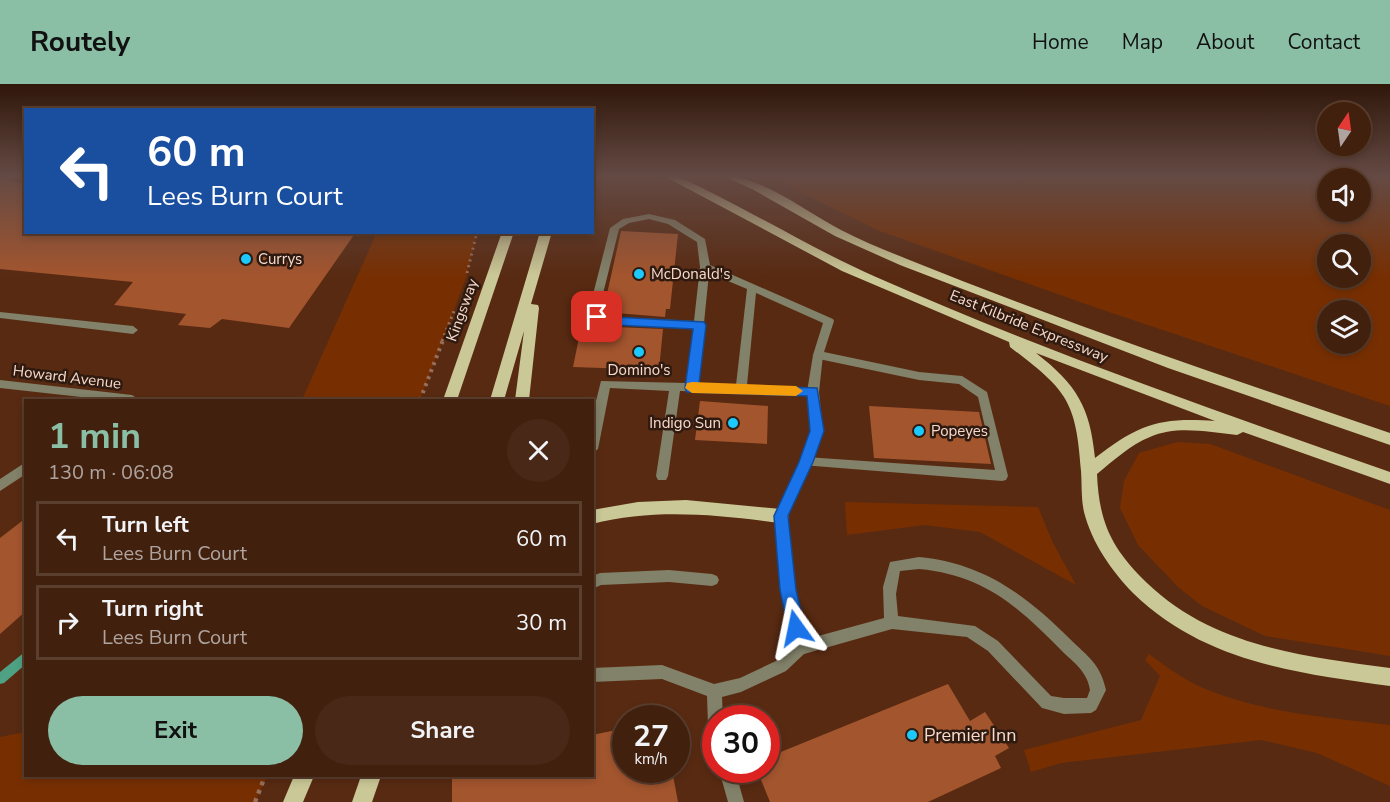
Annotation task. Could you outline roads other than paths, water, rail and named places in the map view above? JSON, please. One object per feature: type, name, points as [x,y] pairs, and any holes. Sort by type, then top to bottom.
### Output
[{"type":"main road","name":"East Kilbride Expressway","points":[[734,210],[870,279],[1000,333],[1258,431],[1390,478]]},
{"type":"main road","name":"East Kilbride Expressway","points":[[796,210],[839,234],[904,262],[1173,365],[1390,439]]},
{"type":"main road","name":"Kingsway","points":[[450,399],[507,234]]},
{"type":"main road","points":[[497,399],[545,234]]},
{"type":"main road","points":[[522,399],[537,266]]},
{"type":"main road","points":[[1000,333],[1041,364],[1073,399],[1080,413],[1092,511],[1108,550],[1139,589],[1186,625],[1215,640],[1280,661],[1390,677]]},
{"type":"main road","points":[[1089,472],[1144,433],[1167,426],[1190,425],[1258,431]]},
{"type":"main road","points":[[594,516],[609,512],[676,507],[721,509],[781,516]]},
{"type":"main road","points":[[594,508],[609,512]]},
{"type":"main road","points":[[293,802],[304,777]]},
{"type":"main road","points":[[362,802],[371,778]]},
{"type":"street","points":[[692,388],[700,325],[705,267],[702,241],[667,218],[639,217],[621,222],[615,228],[594,310],[597,317],[615,321],[700,325]]},
{"type":"street","points":[[705,267],[830,321],[818,355],[813,392],[817,431],[806,462],[781,516],[788,590],[801,648]]},
{"type":"street","points":[[741,388],[752,286]]},
{"type":"street","points":[[0,315],[133,330]]},
{"type":"street","points":[[806,462],[1002,476],[983,395],[962,380],[919,376],[818,355]]},
{"type":"street","name":"Howard Avenue","points":[[0,384],[102,398],[132,399]]},
{"type":"street","points":[[594,439],[605,384],[813,392]]},
{"type":"street","points":[[662,476],[675,387]]},
{"type":"street","points":[[0,486],[24,468]]},
{"type":"street","points":[[594,675],[662,672],[714,691],[741,684],[781,666],[801,648],[892,622],[970,631],[993,646],[1047,703],[1064,706],[1091,705],[1098,690],[1093,673],[1042,619],[1011,595],[967,572],[939,564],[911,562],[895,566],[888,597],[892,622]]},
{"type":"street","points":[[594,582],[600,579],[669,576],[712,580]]},
{"type":"street","points":[[714,691],[715,705]]},
{"type":"street","points":[[731,783],[736,802]]},
{"type":"waterway","points":[[0,679],[24,658]]},
{"type":"place","name":"Currys","points":[[246,259]]},
{"type":"place","name":"McDonald's","points":[[639,274]]},
{"type":"place","name":"Domino's","points":[[639,352]]},
{"type":"place","name":"Indigo Sun","points":[[733,423]]},
{"type":"place","name":"Popeyes","points":[[919,431]]},
{"type":"place","name":"Premier Inn","points":[[912,735]]}]
